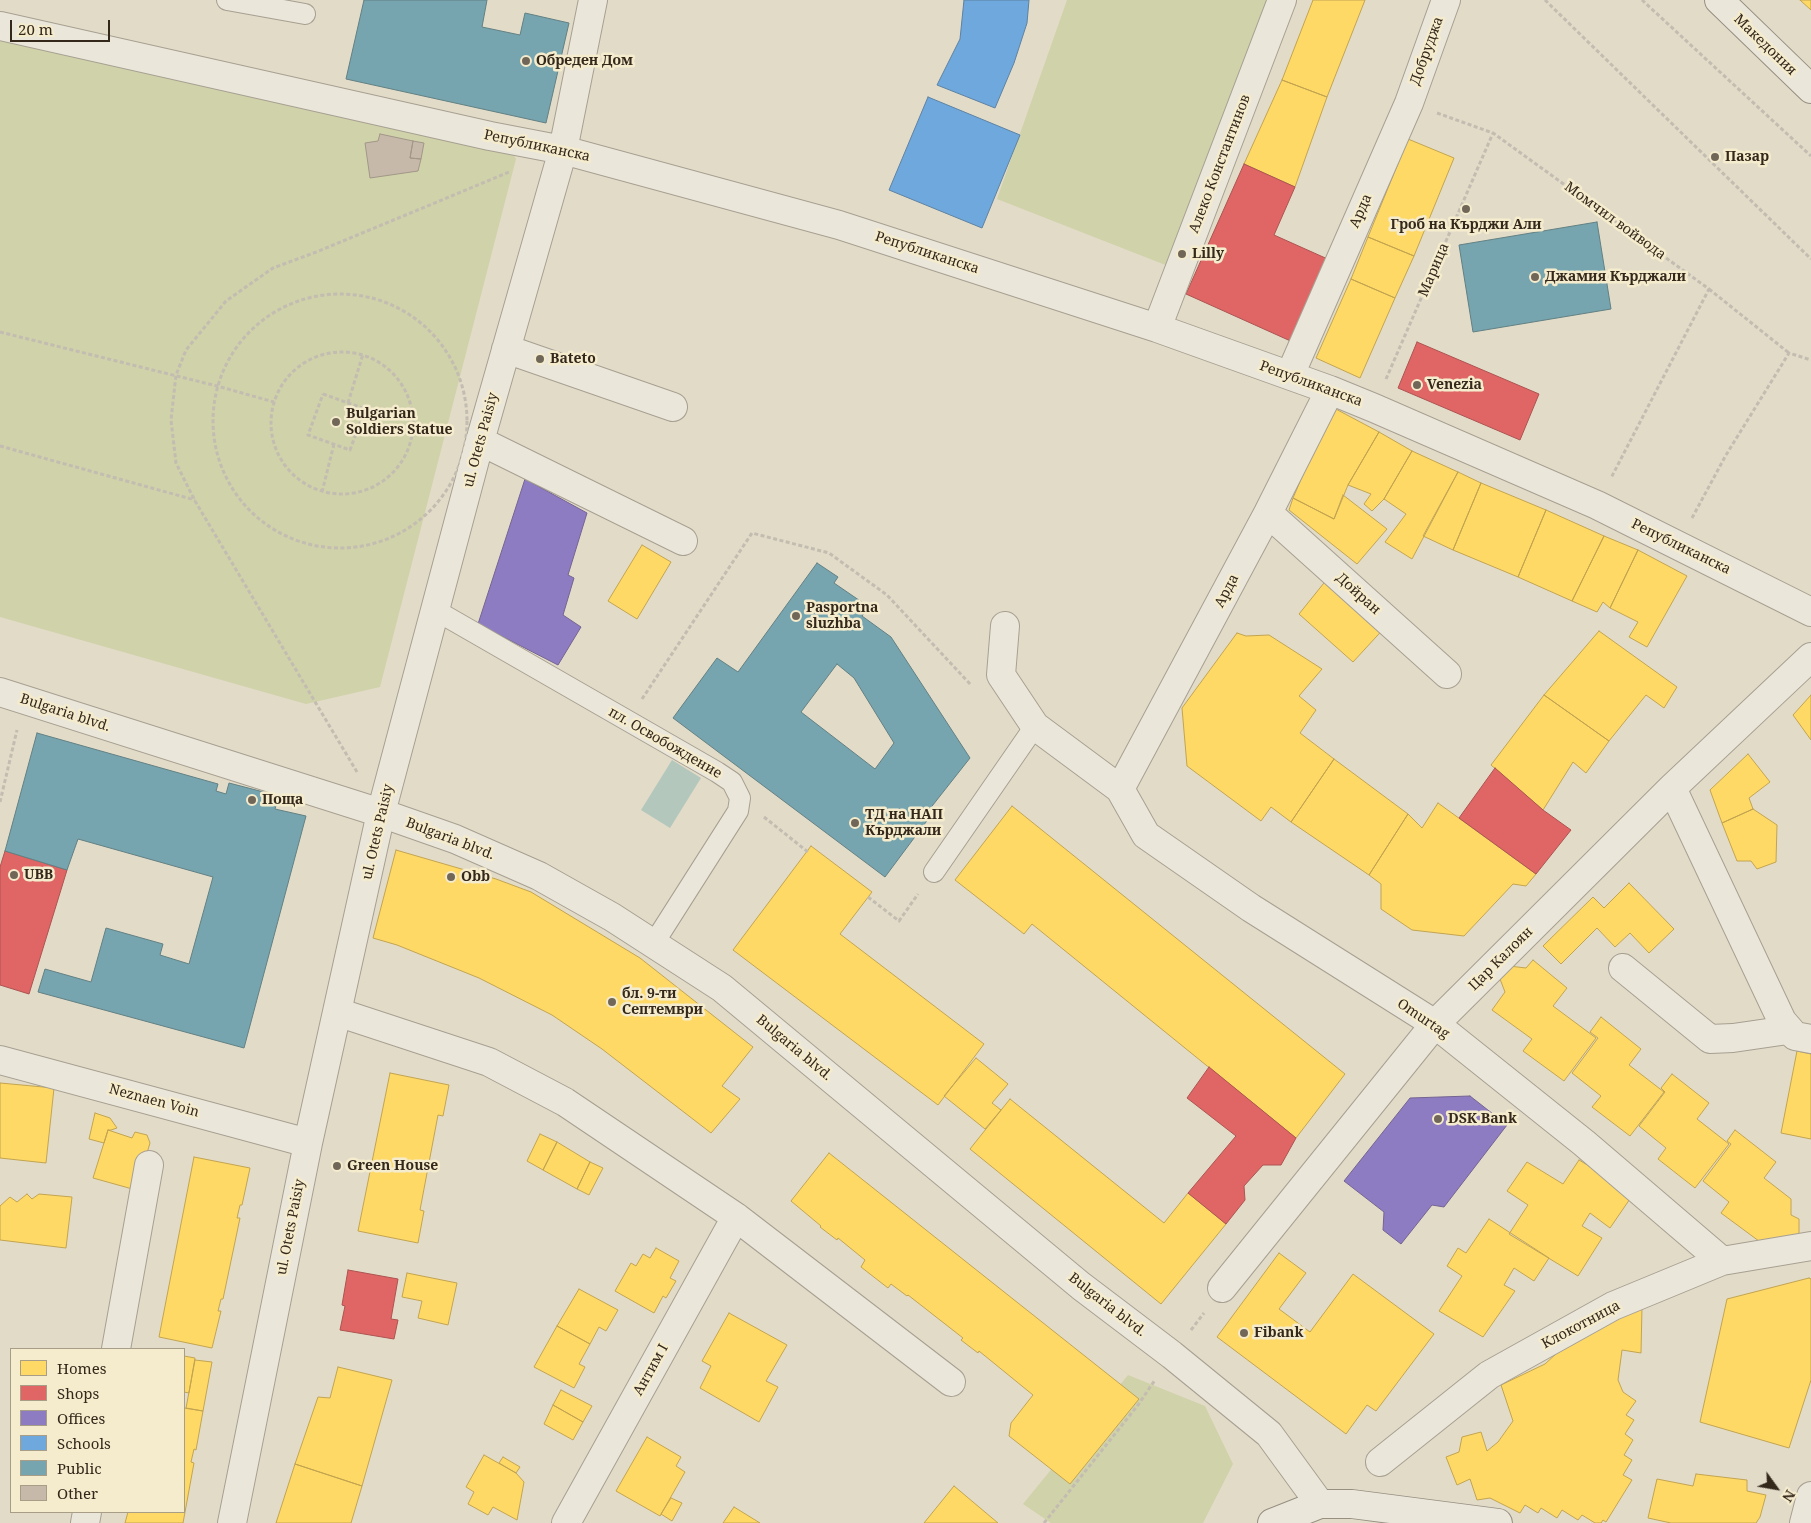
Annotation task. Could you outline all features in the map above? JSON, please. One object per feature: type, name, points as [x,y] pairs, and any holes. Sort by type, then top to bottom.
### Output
[{"type":"street","name":"ul. Otets Paisiy","points":[[232,1523],[308,1143],[381,813],[480,441],[563,150],[593,0]]},
{"type":"street","name":"Алеко Константинов","points":[[1157,328],[1282,0]]},
{"type":"street","name":"Добруджа","points":[[1409,103],[1446,0]]},
{"type":"street","name":"Македония","points":[[1719,0],[1811,89]]},
{"type":"street","name":"Републиканска","points":[[0,26],[490,136],[563,150],[839,224],[1157,328],[1330,390],[1597,506],[1811,612]]},
{"type":"street","name":"Арда","points":[[1290,375],[1409,103]]},
{"type":"street","points":[[506,349],[673,407]]},
{"type":"street","name":"Арда","points":[[1120,789],[1268,513],[1330,390]]},
{"type":"street","points":[[480,441],[683,542]]},
{"type":"street","name":"Дойран","points":[[1268,513],[1447,674]]},
{"type":"street","points":[[1006,626],[1001,675],[1035,726],[1120,789]]},
{"type":"street","name":"Цар Калоян","points":[[1222,1288],[1435,1024],[1672,788],[1811,657]]},
{"type":"street","name":"Bulgaria blvd.","points":[[12,696],[381,813],[455,839],[539,876],[612,916],[722,988],[1081,1286],[1172,1355],[1269,1434],[1316,1513]]},
{"type":"street","points":[[1672,788],[1782,1020],[1800,1035]]},
{"type":"street","name":"Omurtag","points":[[1120,789],[1146,836],[1251,908],[1435,1024],[1584,1143],[1722,1262]]},
{"type":"street","points":[[1623,968],[1710,1039],[1800,1035]]},
{"type":"street","points":[[337,1012],[489,1062],[565,1102],[736,1217],[951,1382]]},
{"type":"street","name":"Neznaen Voin","points":[[0,1060],[308,1143]]},
{"type":"street","points":[[116,1348],[149,1165]]},
{"type":"street","name":"Антим I","points":[[566,1523],[736,1217]]},
{"type":"street","name":"Клокотница","points":[[1380,1462],[1489,1375],[1613,1306],[1722,1262],[1811,1246]]},
{"type":"street","points":[[1804,1523],[1811,1496]]},
{"type":"street","points":[[1272,1523],[1352,1504],[1498,1523]]},
{"type":"lane","points":[[227,0],[305,14]]},
{"type":"lane","name":"пл. Освобождение","points":[[435,610],[718,772],[732,782],[740,798]]},
{"type":"lane","points":[[934,872],[1035,726]]},
{"type":"lane","points":[[654,943],[738,811],[740,798]]},
{"type":"path","points":[[1544,0],[1811,259]]},
{"type":"path","points":[[1642,0],[1811,156]]},
{"type":"path","name":"Момчил войвода","points":[[1409,103],[1493,133],[1709,289],[1789,353]]},
{"type":"path","name":"Марица","points":[[1374,408],[1493,133]]},
{"type":"path","points":[[381,813],[195,501],[176,463],[171,420],[176,375],[186,350],[226,301],[273,268],[319,252],[518,168]]},
{"type":"path","points":[[1597,506],[1709,289]]},
{"type":"path","points":[[340,293],[381,299],[417,318],[445,348],[456,370],[463,385],[468,426],[460,466],[441,500],[412,527],[377,544],[338,550],[299,543],[264,525],[236,498],[218,463],[212,424],[217,386],[235,348],[263,319],[300,299],[340,293]]},
{"type":"path","points":[[0,332],[176,375],[274,402]]},
{"type":"path","points":[[341,352],[363,354],[383,364],[399,379],[403,386],[410,399],[414,420],[411,443],[402,464],[386,480],[366,491],[344,495],[322,492],[301,482],[285,466],[274,447],[270,424],[274,402],[284,382],[299,366],[319,355],[341,352]]},
{"type":"path","points":[[1678,545],[1726,455],[1789,353],[1811,360]]},
{"type":"path","points":[[348,402],[363,354]]},
{"type":"path","points":[[323,394],[365,409],[350,450],[334,444],[308,435],[323,394]]},
{"type":"path","points":[[322,492],[334,444]]},
{"type":"path","points":[[0,446],[195,501]]},
{"type":"path","points":[[628,721],[752,533],[829,553],[887,596],[972,686]]},
{"type":"path","points":[[0,802],[12,696]]},
{"type":"path","points":[[740,798],[808,852]]},
{"type":"path","points":[[868,897],[899,920],[934,872]]},
{"type":"path","points":[[1044,1523],[1138,1406],[1172,1355],[1222,1288]]},
{"type":"green space","points":[[1067,0],[1269,0],[1168,266],[997,199]]},
{"type":"green space","points":[[0,21],[496,123],[516,159],[380,687],[306,704],[0,617]]},
{"type":"green space","points":[[1128,1375],[1205,1406],[1233,1464],[1203,1523],[1051,1523],[1023,1504]]},
{"type":"shaded area","points":[[672,760],[701,778],[670,828],[641,810]]},
{"type":"building: Homes","points":[[1313,0],[1365,0],[1327,97],[1282,80]]},
{"type":"building: Homes","points":[[1800,0],[1811,0],[1811,10]]},
{"type":"building: Homes","points":[[1282,80],[1327,97],[1295,187],[1244,164]]},
{"type":"building: Homes","points":[[1408,139],[1454,158],[1414,256],[1368,237]]},
{"type":"building: Homes","points":[[1368,237],[1414,256],[1395,298],[1351,279]]},
{"type":"building: Homes","points":[[1351,279],[1395,298],[1360,378],[1316,358]]},
{"type":"building: Homes","points":[[1332,407],[1379,432],[1348,485],[1334,519],[1293,498]]},
{"type":"building: Homes","points":[[1379,432],[1412,451],[1384,499],[1372,511],[1364,504],[1371,494],[1348,485]]},
{"type":"building: Homes","points":[[1412,451],[1458,472],[1412,559],[1385,542],[1406,514],[1384,499]]},
{"type":"building: Homes","points":[[1458,472],[1481,483],[1453,550],[1423,536]]},
{"type":"building: Homes","points":[[1481,483],[1546,510],[1518,577],[1453,550]]},
{"type":"building: Homes","points":[[1343,495],[1387,529],[1357,564],[1289,510],[1293,498],[1334,519]]},
{"type":"building: Homes","points":[[1546,510],[1604,536],[1572,601],[1518,577]]},
{"type":"building: Homes","points":[[1604,536],[1638,550],[1610,608],[1603,602],[1597,612],[1572,601]]},
{"type":"building: Homes","points":[[642,545],[671,562],[637,619],[608,601]]},
{"type":"building: Homes","points":[[1638,550],[1687,576],[1647,647],[1629,637],[1638,622],[1610,608]]},
{"type":"building: Homes","points":[[1328,578],[1388,624],[1353,662],[1299,614]]},
{"type":"building: Homes","points":[[1599,631],[1677,687],[1664,708],[1646,695],[1609,741],[1544,695]]},
{"type":"building: Homes","points":[[1237,633],[1246,636],[1269,635],[1322,669],[1299,696],[1316,710],[1300,733],[1334,759],[1291,822],[1271,807],[1261,821],[1187,766],[1182,708]]},
{"type":"building: Homes","points":[[1544,695],[1609,741],[1586,773],[1573,762],[1543,810],[1491,765]]},
{"type":"building: Homes","points":[[1811,695],[1811,740],[1793,715]]},
{"type":"building: Homes","points":[[1748,754],[1770,782],[1749,798],[1753,809],[1722,823],[1710,790]]},
{"type":"building: Homes","points":[[1334,759],[1408,814],[1369,875],[1291,822]]},
{"type":"building: Homes","points":[[1438,803],[1536,874],[1526,886],[1513,884],[1464,936],[1412,930],[1381,909],[1381,884],[1369,875],[1408,814],[1422,828]]},
{"type":"building: Homes","points":[[1012,806],[1345,1074],[1296,1138],[1032,924],[1024,934],[955,880]]},
{"type":"building: Homes","points":[[1753,809],[1777,825],[1776,862],[1757,869],[1751,861],[1737,861],[1722,823]]},
{"type":"building: Homes","points":[[811,846],[872,892],[840,934],[984,1044],[938,1105],[733,950]]},
{"type":"building: Homes","name":"бл. 9-ти Септември","points":[[396,850],[496,879],[531,892],[640,958],[753,1047],[722,1086],[740,1099],[711,1133],[602,1049],[552,1015],[479,978],[397,945],[373,938]]},
{"type":"building: Homes","points":[[1629,883],[1674,929],[1649,953],[1630,933],[1615,947],[1597,928],[1561,964],[1543,946],[1593,897],[1604,908]]},
{"type":"building: Homes","points":[[1533,960],[1567,988],[1553,1006],[1596,1038],[1564,1081],[1523,1051],[1532,1039],[1492,1010],[1505,992],[1500,979],[1509,966],[1526,968]]},
{"type":"building: Homes","points":[[1601,1017],[1641,1049],[1629,1065],[1664,1092],[1630,1136],[1592,1107],[1601,1096],[1572,1073],[1598,1038],[1590,1032]]},
{"type":"building: Homes","points":[[1797,1051],[1811,1054],[1811,1139],[1781,1133]]},
{"type":"building: Homes","points":[[976,1058],[1008,1084],[992,1103],[1001,1110],[985,1129],[944,1096]]},
{"type":"building: Homes","points":[[390,1073],[449,1085],[443,1116],[438,1115],[420,1210],[424,1211],[418,1243],[358,1231]]},
{"type":"building: Homes","points":[[1672,1074],[1709,1103],[1697,1119],[1729,1144],[1695,1188],[1658,1159],[1666,1148],[1639,1126],[1665,1092],[1661,1088]]},
{"type":"building: Homes","points":[[0,1083],[54,1088],[46,1163],[0,1158]]},
{"type":"building: Homes","points":[[1010,1099],[1164,1223],[1188,1193],[1226,1224],[1161,1304],[970,1149]]},
{"type":"building: Homes","points":[[95,1113],[110,1118],[117,1128],[108,1130],[104,1143],[89,1139]]},
{"type":"building: Homes","points":[[108,1130],[132,1138],[135,1132],[147,1135],[150,1143],[136,1190],[93,1178]]},
{"type":"building: Homes","points":[[1735,1130],[1776,1162],[1764,1178],[1791,1199],[1791,1215],[1799,1219],[1799,1234],[1767,1247],[1721,1213],[1729,1202],[1703,1181],[1731,1144],[1727,1141]]},
{"type":"building: Homes","points":[[540,1134],[557,1142],[543,1170],[527,1161]]},
{"type":"building: Homes","points":[[557,1142],[590,1162],[577,1189],[543,1170]]},
{"type":"building: Homes","points":[[829,1153],[1139,1399],[1070,1484],[1009,1436],[1011,1423],[1033,1395],[979,1351],[978,1353],[961,1340],[963,1338],[908,1295],[891,1284],[888,1288],[861,1267],[865,1260],[838,1238],[837,1240],[820,1227],[791,1201]]},
{"type":"building: Homes","points":[[194,1157],[250,1168],[242,1205],[240,1205],[237,1218],[240,1218],[223,1299],[221,1299],[218,1311],[221,1311],[212,1348],[159,1337]]},
{"type":"building: Homes","points":[[1579,1160],[1634,1193],[1610,1228],[1590,1213],[1582,1226],[1602,1238],[1578,1276],[1509,1234],[1528,1205],[1507,1191],[1527,1162],[1563,1184]]},
{"type":"building: Homes","points":[[590,1162],[603,1168],[589,1195],[577,1189]]},
{"type":"building: Homes","points":[[27,1194],[32,1199],[39,1194],[72,1197],[66,1248],[0,1240],[0,1206],[10,1197],[17,1202]]},
{"type":"building: Homes","points":[[1489,1219],[1549,1258],[1534,1281],[1514,1268],[1504,1285],[1515,1291],[1483,1337],[1439,1311],[1462,1276],[1447,1266],[1458,1248],[1466,1253]]},
{"type":"building: Homes","points":[[656,1248],[679,1261],[670,1278],[676,1281],[666,1298],[663,1296],[654,1313],[615,1291],[631,1263],[636,1266],[643,1254],[650,1258]]},
{"type":"building: Homes","points":[[1279,1253],[1306,1273],[1279,1309],[1310,1332],[1353,1274],[1434,1334],[1376,1411],[1367,1405],[1346,1434],[1217,1337]]},
{"type":"building: Homes","points":[[407,1273],[457,1283],[448,1325],[418,1318],[422,1301],[402,1297]]},
{"type":"building: Homes","points":[[1811,1279],[1811,1380],[1789,1448],[1700,1422],[1727,1299]]},
{"type":"building: Homes","points":[[579,1289],[618,1310],[606,1331],[599,1327],[590,1344],[557,1326]]},
{"type":"building: Homes","points":[[1642,1307],[1641,1353],[1622,1350],[1618,1380],[1623,1392],[1636,1401],[1626,1415],[1634,1420],[1625,1434],[1633,1440],[1624,1455],[1632,1460],[1623,1475],[1632,1480],[1606,1522],[1603,1520],[1601,1523],[1595,1523],[1582,1515],[1578,1520],[1562,1510],[1557,1518],[1541,1508],[1538,1513],[1525,1505],[1520,1513],[1490,1498],[1477,1500],[1470,1479],[1457,1485],[1446,1457],[1459,1452],[1462,1437],[1481,1432],[1487,1451],[1498,1442],[1513,1421],[1501,1385],[1545,1364],[1569,1342]]},
{"type":"building: Homes","points":[[729,1313],[787,1345],[766,1381],[778,1387],[759,1422],[700,1388],[711,1366],[702,1361]]},
{"type":"building: Homes","points":[[557,1326],[590,1344],[579,1364],[585,1367],[574,1388],[534,1367]]},
{"type":"building: Homes","points":[[185,1356],[195,1358],[189,1393],[185,1392]]},
{"type":"building: Homes","points":[[195,1360],[212,1362],[203,1411],[186,1408]]},
{"type":"building: Homes","points":[[338,1367],[392,1380],[362,1486],[295,1464],[318,1397],[330,1398]]},
{"type":"building: Homes","points":[[561,1390],[592,1406],[583,1422],[553,1405]]},
{"type":"building: Homes","points":[[553,1405],[583,1422],[573,1440],[544,1424]]},
{"type":"building: Homes","points":[[185,1408],[203,1411],[196,1450],[194,1449],[191,1462],[194,1463],[185,1512]]},
{"type":"building: Homes","points":[[647,1437],[681,1457],[676,1466],[685,1472],[660,1516],[616,1491]]},
{"type":"building: Homes","points":[[484,1455],[516,1473],[524,1482],[517,1520],[493,1507],[488,1515],[468,1504],[474,1492],[466,1487]]},
{"type":"building: Homes","points":[[503,1457],[520,1467],[516,1473],[499,1463]]},
{"type":"building: Homes","points":[[295,1464],[362,1486],[351,1523],[276,1523]]},
{"type":"building: Homes","points":[[1696,1474],[1747,1480],[1747,1491],[1766,1495],[1760,1517],[1756,1523],[1671,1523],[1648,1518],[1657,1479],[1693,1486]]},
{"type":"building: Homes","points":[[954,1486],[998,1523],[924,1523]]},
{"type":"building: Homes","points":[[671,1498],[682,1503],[672,1521],[661,1514]]},
{"type":"building: Homes","points":[[734,1507],[760,1523],[723,1523]]},
{"type":"building: Homes","points":[[128,1513],[185,1513],[183,1523],[125,1523]]},
{"type":"building: Shops","points":[[1244,164],[1295,187],[1274,235],[1332,261],[1295,343],[1186,294]]},
{"type":"building: Shops","points":[[1417,342],[1539,394],[1520,440],[1398,388]]},
{"type":"building: Shops","points":[[1495,768],[1543,810],[1571,830],[1536,874],[1459,818]]},
{"type":"building: Shops","points":[[5,851],[67,870],[29,994],[0,985],[0,867]]},
{"type":"building: Shops","points":[[1209,1067],[1296,1138],[1281,1165],[1263,1165],[1244,1186],[1245,1200],[1226,1224],[1188,1193],[1236,1136],[1187,1098]]},
{"type":"building: Shops","points":[[348,1270],[398,1279],[391,1319],[398,1320],[394,1339],[340,1330],[345,1306],[342,1305]]},
{"type":"building: Offices","points":[[525,479],[587,513],[568,575],[574,578],[563,615],[581,627],[558,665],[478,624]]},
{"type":"building: Offices","points":[[1470,1096],[1507,1125],[1444,1207],[1432,1205],[1401,1244],[1383,1230],[1384,1212],[1344,1181],[1410,1098]]},
{"type":"building: Schools","points":[[964,0],[1029,0],[1027,23],[1014,63],[995,108],[937,85],[960,39]]},
{"type":"building: Schools","points":[[928,97],[1020,135],[982,228],[889,190]]},
{"type":"building: Public","points":[[364,0],[487,0],[482,27],[520,35],[525,13],[569,23],[546,123],[346,79]]},
{"type":"building: Public","name":"Джамия Кърджали","points":[[1597,222],[1611,309],[1473,332],[1459,245]]},
{"type":"building: Public","name":"ТД на НАП Кърджали","points":[[817,563],[838,577],[834,583],[869,607],[862,616],[891,637],[970,758],[925,815],[929,818],[885,877],[673,718],[717,658],[738,672]],"holes":[[[837,664],[854,678],[894,743],[875,769],[801,712]]]},
{"type":"building: Public","points":[[37,733],[218,784],[216,791],[226,794],[229,783],[279,796],[275,809],[306,816],[244,1048],[38,992],[45,969],[91,982],[106,928],[163,944],[160,955],[189,964],[213,877],[78,839],[67,870],[5,851]]},
{"type":"building: Other","points":[[380,134],[413,141],[410,158],[421,159],[418,171],[370,178],[365,143],[378,141]]},
{"type":"building: Other","points":[[413,141],[424,143],[421,159],[410,158]]},
{"type":"place","name":"Обреден Дом","points":[[526,61]]},
{"type":"place","name":"Пазар","points":[[1715,157]]},
{"type":"place","name":"Гроб на Кърджи Али","points":[[1466,209]]},
{"type":"place","name":"Lilly","points":[[1182,254]]},
{"type":"place","name":"Джамия Кърджали","points":[[1535,277]]},
{"type":"place","name":"Bateto","points":[[540,359]]},
{"type":"place","name":"Venezia","points":[[1417,385]]},
{"type":"place","name":"Bulgarian Soldiers Statue","points":[[336,422]]},
{"type":"place","name":"Pasportna sluzhba","points":[[796,616]]},
{"type":"place","name":"Поща","points":[[252,800]]},
{"type":"place","name":"ТД на НАП Кърджали","points":[[855,823]]},
{"type":"place","name":"UBB","points":[[14,875]]},
{"type":"place","name":"Obb","points":[[451,877]]},
{"type":"place","name":"бл. 9-ти Септември","points":[[612,1002]]},
{"type":"place","name":"DSK Bank","points":[[1438,1119]]},
{"type":"place","name":"Green House","points":[[337,1166]]},
{"type":"place","name":"Fibank","points":[[1244,1333]]}]
